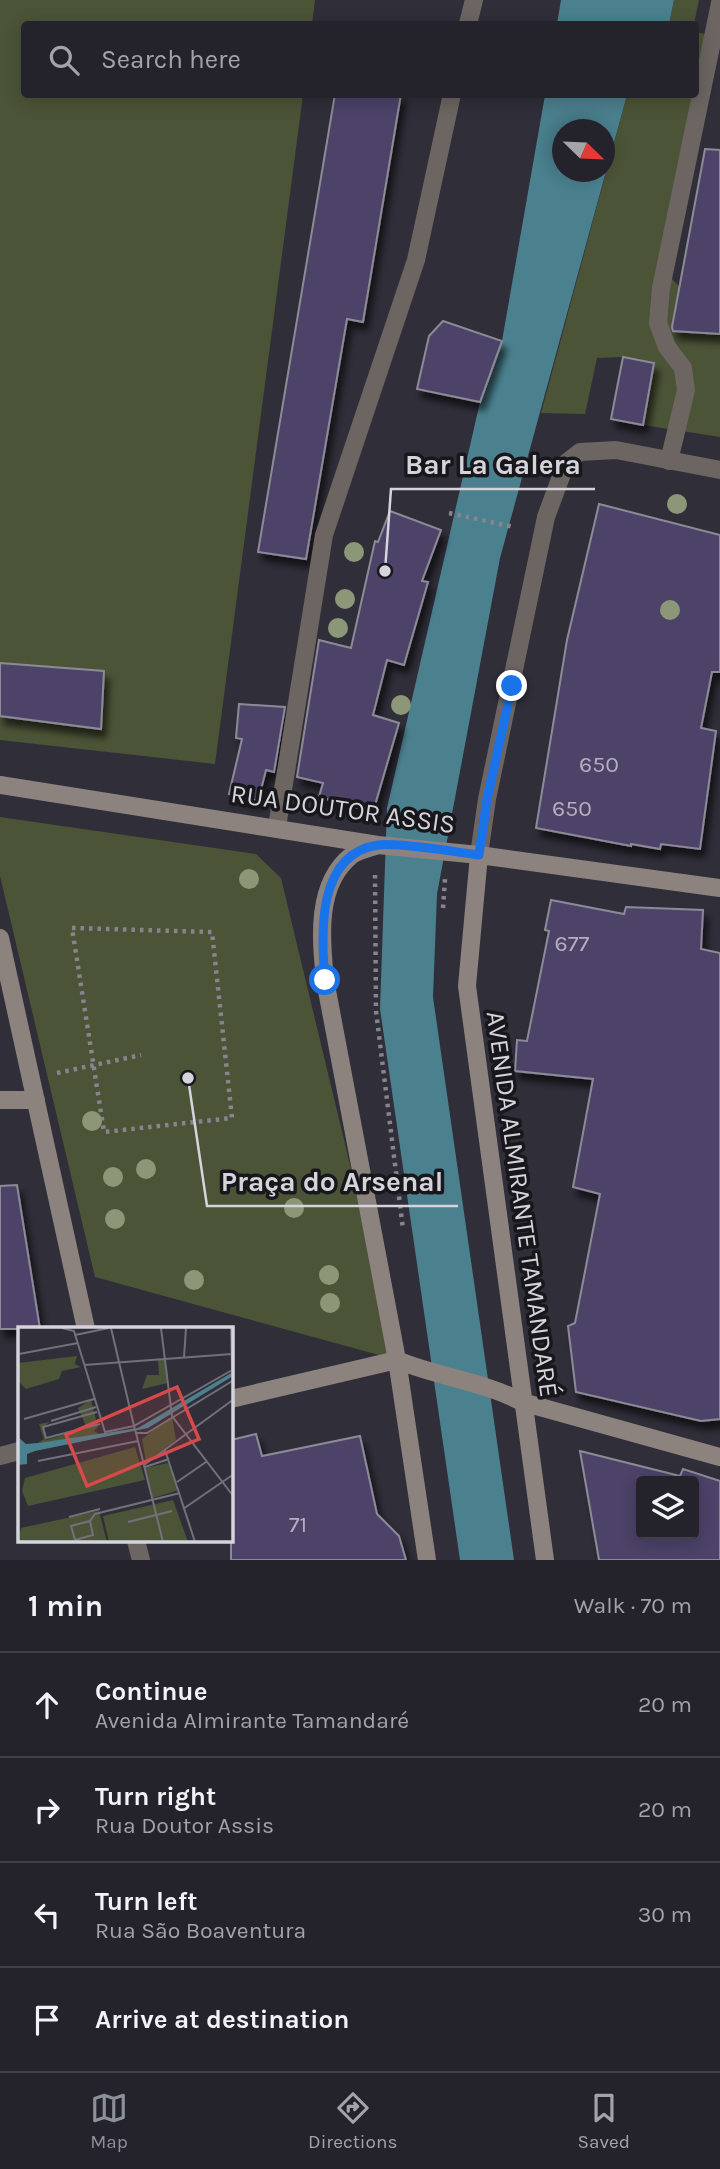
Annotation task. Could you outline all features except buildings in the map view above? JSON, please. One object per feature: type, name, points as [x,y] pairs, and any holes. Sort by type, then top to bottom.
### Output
[{"type":"street","points":[[469,21],[474,0]]},
{"type":"street","points":[[669,461],[686,390],[683,368],[667,347],[658,323],[661,288],[720,3]]},
{"type":"street","points":[[277,827],[324,536],[416,260],[451,98]]},
{"type":"street","points":[[479,855],[487,799],[546,517],[566,463],[580,452],[616,450],[720,470]]},
{"type":"street","name":"RUA DOUTOR ASSIS","points":[[0,785],[378,845],[479,855],[720,888]]},
{"type":"street","points":[[378,845],[353,854],[337,874],[322,915],[321,936],[325,980],[397,1360],[427,1560]]},
{"type":"street","name":"AVENIDA ALMIRANTE TAMANDARÉ","points":[[479,855],[467,986],[545,1560]]},
{"type":"street","points":[[0,938],[86,1327]]},
{"type":"street","points":[[0,1100],[36,1100]]},
{"type":"street","points":[[233,1399],[397,1360],[421,1370],[495,1388],[522,1402],[720,1457]]},
{"type":"street","points":[[0,1456],[18,1451]]},
{"type":"street","points":[[136,1542],[141,1560]]},
{"type":"path","points":[[449,513],[514,527]]},
{"type":"path","points":[[374,880],[376,1011],[404,1236]]},
{"type":"path","points":[[72,928],[212,932],[232,1118],[104,1132],[93,1066],[72,928]]},
{"type":"path","points":[[53,1073],[141,1055]]},
{"type":"green space","points":[[0,0],[315,0],[312,21],[21,21],[21,98],[303,98],[215,764],[0,740]]},
{"type":"green space","points":[[674,0],[699,0],[695,21],[670,21]]},
{"type":"green space","points":[[699,33],[718,37],[670,277],[681,288],[720,294],[720,437],[643,425],[654,363],[623,357],[597,358],[585,414],[541,413],[603,182],[615,182],[615,139],[626,98],[699,98]]},
{"type":"green space","points":[[0,817],[256,854],[281,878],[397,1360],[95,1277],[0,876]]},
{"type":"water","points":[[561,0],[674,0],[670,21],[558,21]]},
{"type":"water","points":[[544,98],[626,98],[615,139],[615,119],[552,119],[552,182],[603,182],[500,558],[437,894],[433,997],[514,1560],[460,1560],[380,1009],[387,808],[480,402],[502,341]]},
{"type":"place","name":"Bar La Galera","points":[[385,571]]},
{"type":"place","name":"Praça do Arsenal","points":[[188,1078]]},
{"type":"route","points":[[325,980],[322,915],[337,874],[353,854],[378,845],[479,855],[487,799],[512,686]]}]
